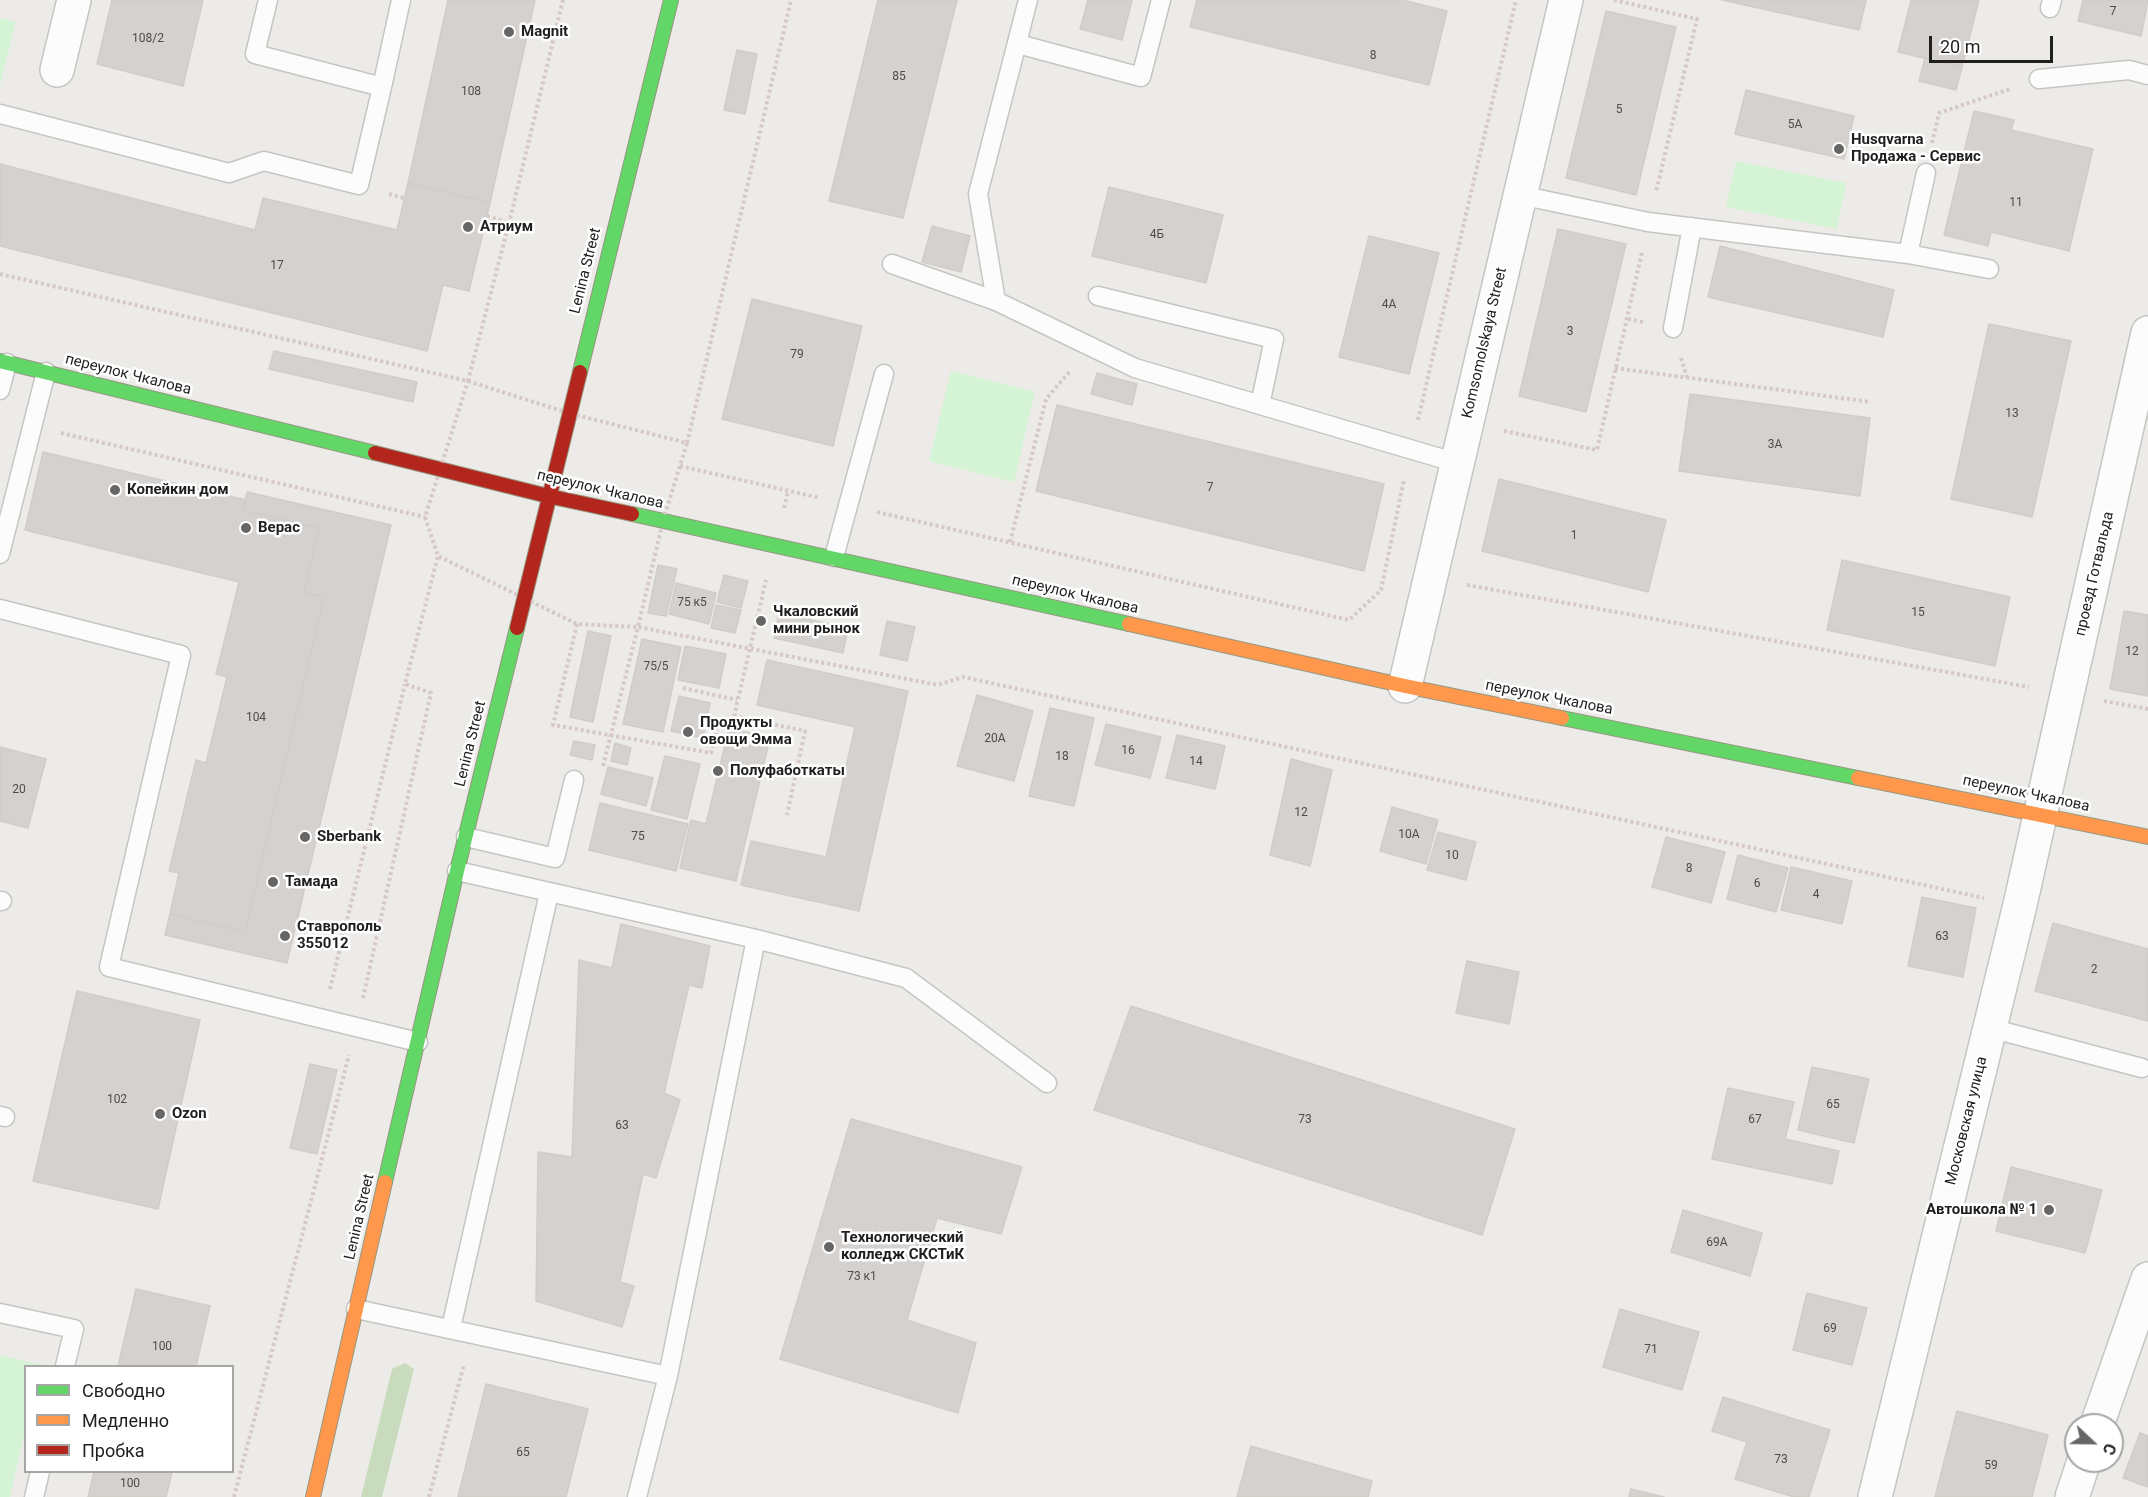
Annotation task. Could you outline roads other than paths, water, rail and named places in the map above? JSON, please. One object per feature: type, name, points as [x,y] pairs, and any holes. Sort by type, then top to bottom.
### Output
[{"type":"street","points":[[57,70],[74,0]]},
{"type":"street","name":"Lenina Street","points":[[313,1497],[466,837],[671,0]]},
{"type":"street","name":"Komsomolskaya Street","points":[[1405,686],[1566,0]]},
{"type":"street","name":"проезд Готвальда","points":[[2041,814],[2148,333]]},
{"type":"street","name":"переулок Чкалова","points":[[4,362],[548,496],[834,557],[1405,686],[2148,837]]},
{"type":"street","name":"Московская улица","points":[[1875,1497],[2041,814]]},
{"type":"street","points":[[2101,1413],[2148,1279]]},
{"type":"street","points":[[2072,1497],[2080,1473]]},
{"type":"lane","points":[[268,0],[255,54],[382,87]]},
{"type":"lane","points":[[0,114],[229,173],[264,161],[359,186],[400,0]]},
{"type":"lane","points":[[996,301],[978,194],[1028,0]]},
{"type":"lane","points":[[1018,44],[1141,77],[1161,0]]},
{"type":"lane","points":[[2039,79],[2129,70],[2148,75]]},
{"type":"lane","points":[[1908,254],[1926,173]]},
{"type":"lane","points":[[1520,195],[1648,222],[1908,254],[1989,269]]},
{"type":"lane","points":[[1673,328],[1692,227]]},
{"type":"lane","points":[[892,264],[996,301],[1135,368],[1457,463]]},
{"type":"lane","points":[[1098,296],[1274,339],[1260,405]]},
{"type":"lane","points":[[0,390],[4,362]]},
{"type":"lane","points":[[0,554],[46,372]]},
{"type":"lane","points":[[834,557],[884,374]]},
{"type":"lane","points":[[0,609],[181,655],[109,967],[418,1042]]},
{"type":"lane","points":[[466,837],[555,858],[574,780]]},
{"type":"lane","points":[[458,871],[756,939],[906,978],[1047,1083]]},
{"type":"lane","points":[[451,1328],[549,893]]},
{"type":"lane","points":[[637,1497],[668,1376],[756,939]]},
{"type":"lane","points":[[1990,1028],[2142,1068]]},
{"type":"lane","points":[[356,1309],[472,1332],[668,1376]]},
{"type":"lane","points":[[0,1313],[74,1329],[65,1365]]},
{"type":"lane","points":[[34,1497],[40,1473]]},
{"type":"place","name":"Magnit","points":[[509,32]]},
{"type":"place","name":"Husqvarna Продажа - Сервис","points":[[1839,149]]},
{"type":"place","name":"Атриум","points":[[468,227]]},
{"type":"place","name":"Копейкин дом","points":[[115,490]]},
{"type":"place","name":"Верас","points":[[246,528]]},
{"type":"place","name":"Чкаловский мини рынок","points":[[761,621]]},
{"type":"place","name":"Продукты овощи Эмма","points":[[688,732]]},
{"type":"place","name":"Полуфаботкаты","points":[[718,771]]},
{"type":"place","name":"Sberbank","points":[[305,837]]},
{"type":"place","name":"Тамада","points":[[273,882]]},
{"type":"place","name":"Ставрополь 355012","points":[[285,936]]},
{"type":"place","name":"Ozon","points":[[160,1114]]},
{"type":"place","name":"Автошкола № 1","points":[[2049,1210]]},
{"type":"place","name":"Технологический колледж СКСТиК","points":[[829,1247]]}]
